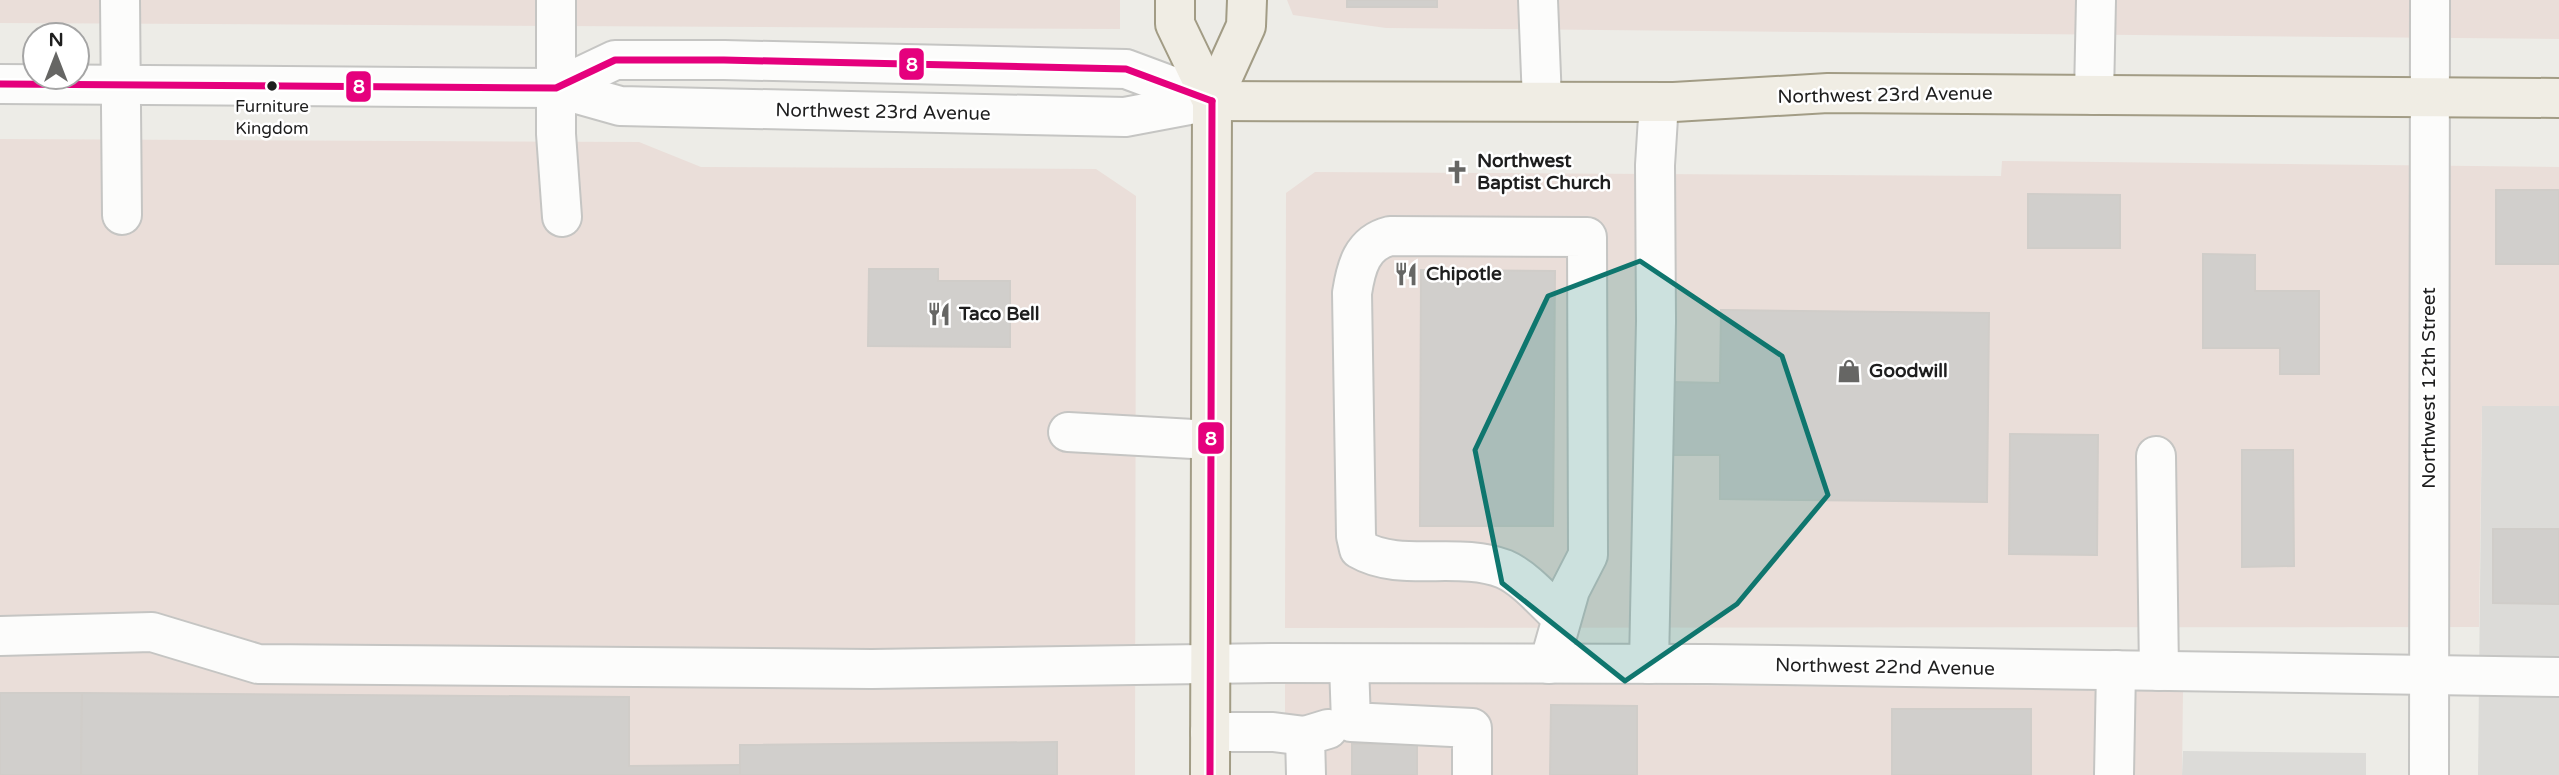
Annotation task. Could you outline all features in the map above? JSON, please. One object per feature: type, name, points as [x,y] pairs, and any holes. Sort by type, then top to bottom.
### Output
[{"type":"main road","points":[[1175,0],[1174,24],[1212,101]]},
{"type":"main road","points":[[1210,775],[1212,101],[1247,26],[1247,0]]},
{"type":"main road","name":"Northwest 23rd Avenue","points":[[1212,101],[1659,102],[1828,93],[2559,98]]},
{"type":"street","points":[[120,0],[122,215]]},
{"type":"street","points":[[556,0],[556,134],[562,217]]},
{"type":"street","points":[[1538,0],[1542,101]]},
{"type":"street","points":[[2094,94],[2096,0]]},
{"type":"street","name":"Northwest 12th Street","points":[[2429,775],[2430,0]]},
{"type":"street","name":"Northwest 23rd Avenue","points":[[556,89],[615,60],[724,60],[1126,69],[1212,101]]},
{"type":"street","points":[[0,84],[556,89]]},
{"type":"street","name":"Northwest 23rd Avenue","points":[[556,89],[620,106],[1125,117],[1212,101]]},
{"type":"street","points":[[1649,664],[1656,321],[1655,165],[1659,102]]},
{"type":"street","points":[[1549,664],[1570,590],[1588,555],[1587,237],[1390,236],[1379,239],[1368,247],[1355,272],[1352,293],[1356,537],[1359,549],[1369,555],[1390,559],[1480,562],[1506,570],[1562,618]]},
{"type":"street","points":[[1068,432],[1211,440]]},
{"type":"street","points":[[2156,456],[2159,671]]},
{"type":"street","name":"Northwest 22nd Avenue","points":[[0,636],[152,632],[258,664],[859,669],[1649,664],[2559,677]]},
{"type":"street","points":[[1349,664],[1350,722]]},
{"type":"street","points":[[2114,775],[2116,670]]},
{"type":"street","points":[[1210,732],[1273,732],[1305,736],[1350,722],[1472,728],[1472,775]]},
{"type":"street","points":[[1305,736],[1306,775]]},
{"type":"highlighted area","points":[[1640,261],[1782,356],[1828,495],[1737,604],[1625,681],[1502,583],[1475,450],[1548,296]]},
{"type":"shaded area","points":[[0,0],[1120,0],[1120,29],[91,23],[91,21],[0,23]]},
{"type":"shaded area","points":[[1287,0],[2559,0],[2559,39],[1386,28],[1293,15]]},
{"type":"shaded area","points":[[0,139],[639,142],[701,167],[1096,169],[1136,196],[1135,775],[0,775]]},
{"type":"shaded area","points":[[2002,161],[2559,167],[2559,406],[2482,406],[2479,627],[1285,628],[1286,193],[1315,172],[2001,176]]},
{"type":"shaded area","points":[[2482,405],[2559,406],[2559,775],[2478,775]]},
{"type":"shaded area","points":[[1285,681],[2183,690],[2182,775],[1285,775]]},
{"type":"shaded area","points":[[2183,751],[2366,753],[2366,775],[2182,775]]},
{"type":"building","points":[[1347,0],[1437,0],[1437,7],[1347,7]]},
{"type":"building","points":[[2496,190],[2559,190],[2559,264],[2496,264]]},
{"type":"building","points":[[2028,194],[2120,195],[2120,248],[2028,248]]},
{"type":"building","points":[[2203,254],[2255,255],[2255,291],[2319,291],[2319,374],[2280,374],[2280,348],[2203,348]]},
{"type":"building","name":"Taco Bell","points":[[869,269],[938,269],[938,281],[1010,281],[1010,347],[868,346]]},
{"type":"building","points":[[1421,270],[1555,271],[1553,526],[1420,526]]},
{"type":"building","points":[[1721,310],[1989,313],[1987,502],[1720,499],[1720,455],[1672,455],[1672,382],[1720,383]]},
{"type":"building","points":[[2010,434],[2098,435],[2097,555],[2009,554]]},
{"type":"building","points":[[2242,450],[2293,450],[2294,566],[2242,567]]},
{"type":"building","points":[[2493,529],[2559,529],[2559,604],[2493,603]]},
{"type":"building","points":[[0,693],[82,693],[81,775],[0,775]]},
{"type":"building","points":[[82,693],[629,697],[629,766],[740,765],[740,775],[81,775]]},
{"type":"building","points":[[1551,705],[1637,706],[1637,775],[1550,775]]},
{"type":"building","points":[[1892,709],[2031,709],[2031,775],[1892,775]]},
{"type":"building","points":[[1057,742],[1057,775],[740,775],[740,745]]},
{"type":"building","points":[[1352,744],[1417,744],[1417,775],[1352,775]]},
{"type":"transit line","name":"8","points":[[0,84],[556,88],[615,60],[724,60],[1126,69],[1212,101]]},
{"type":"transit line","name":"8","points":[[1210,775],[1212,101]]},
{"type":"place","name":"Furniture Kingdom","points":[[272,86]]},
{"type":"place","name":"Northwest Baptist Church","points":[[1457,172]]},
{"type":"place","name":"Chipotle","points":[[1406,274]]},
{"type":"place","name":"Taco Bell","points":[[939,314]]},
{"type":"place","name":"Goodwill","points":[[1849,371]]}]
